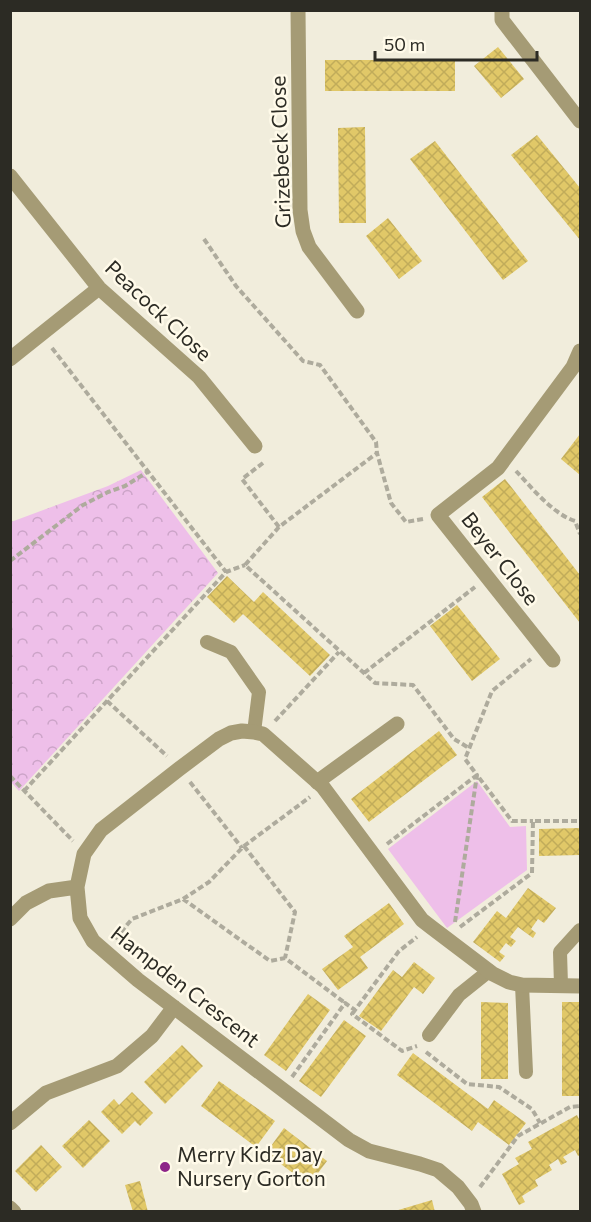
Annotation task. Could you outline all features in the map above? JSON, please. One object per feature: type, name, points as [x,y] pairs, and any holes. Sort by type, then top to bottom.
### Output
[{"type":"street","name":"Grizebeck Close","points":[[298,10],[300,210],[303,231],[309,247],[357,311]]},
{"type":"street","points":[[501,10],[502,20],[580,121]]},
{"type":"street","name":"Peacock Close","points":[[10,176],[99,288],[199,377],[255,446]]},
{"type":"street","points":[[10,359],[99,288]]},
{"type":"street","name":"Beyer Close","points":[[548,654],[438,515],[498,468],[573,367],[580,351]]},
{"type":"street","points":[[320,785],[397,724]]},
{"type":"street","name":"Hampden Crescent","points":[[258,733],[242,731],[219,739],[101,830],[86,850],[79,874],[77,887],[80,918],[93,941],[138,980],[349,1140],[369,1151],[438,1170],[458,1187],[474,1212]]},
{"type":"street","points":[[258,733],[320,785],[423,920],[431,927],[501,979],[522,985],[580,986]]},
{"type":"street","points":[[10,919],[26,903],[49,891],[77,887]]},
{"type":"street","points":[[10,1123],[46,1093],[117,1066],[152,1036],[174,1007]]},
{"type":"street","points":[[10,1208],[14,1212]]},
{"type":"lane","points":[[207,642],[231,652],[259,692],[258,733]]},
{"type":"lane","points":[[561,986],[560,952],[580,930]]},
{"type":"lane","points":[[429,1035],[459,995],[489,971]]},
{"type":"lane","points":[[522,985],[526,1072]]},
{"type":"path","points":[[204,239],[236,286],[303,361],[320,365],[376,442],[391,503],[406,522],[438,515]]},
{"type":"path","points":[[41,334],[226,572]]},
{"type":"path","points":[[255,446],[267,461],[242,479],[279,527]]},
{"type":"path","points":[[24,791],[226,572],[245,565],[279,527],[377,453]]},
{"type":"path","points":[[505,459],[543,499],[567,519],[575,521],[580,534]]},
{"type":"path","points":[[10,561],[83,505],[125,486],[149,471]]},
{"type":"path","points":[[245,565],[375,683],[413,685],[454,739],[469,747]]},
{"type":"path","points":[[364,673],[487,577]]},
{"type":"path","points":[[258,733],[339,652]]},
{"type":"path","points":[[548,654],[492,692],[465,759],[512,821],[580,821]]},
{"type":"path","points":[[107,700],[172,761]]},
{"type":"path","points":[[184,775],[295,912],[285,958]]},
{"type":"path","points":[[373,854],[477,775]]},
{"type":"path","points":[[477,775],[453,932],[532,873],[533,821]]},
{"type":"path","points":[[10,776],[72,841],[86,850]]},
{"type":"path","points":[[104,951],[132,919],[183,899],[209,882],[243,847],[320,785]]},
{"type":"path","points":[[183,899],[270,961],[285,958],[354,1010]]},
{"type":"path","points":[[431,927],[399,951],[352,1014],[402,1051],[417,1046],[467,1084],[499,1087],[532,1108],[540,1123]]},
{"type":"path","points":[[283,1090],[345,1003]]},
{"type":"path","points":[[480,1187],[518,1136],[570,1107],[580,1106]]},
{"type":"green space","points":[[141,470],[218,573],[19,791],[10,781],[11,522],[108,486]]},
{"type":"green space","points":[[477,781],[510,827],[526,826],[527,870],[447,928],[388,849]]},
{"type":"building","points":[[498,47],[524,79],[501,98],[474,66]]},
{"type":"building","points":[[325,60],[455,60],[455,91],[325,91]]},
{"type":"building","points":[[365,127],[366,223],[339,223],[338,128]]},
{"type":"building","points":[[537,135],[580,188],[580,240],[511,155]]},
{"type":"building","points":[[435,141],[528,261],[503,280],[410,159]]},
{"type":"building","points":[[388,218],[422,261],[399,279],[366,236]]},
{"type":"building","points":[[580,434],[580,475],[561,459]]},
{"type":"building","points":[[505,479],[580,575],[580,623],[482,497]]},
{"type":"building","points":[[227,576],[254,602],[263,592],[330,655],[310,676],[243,614],[234,623],[207,597]]},
{"type":"building","points":[[457,605],[500,659],[472,681],[430,626]]},
{"type":"building","points":[[439,731],[457,755],[369,822],[351,799]]},
{"type":"building","points":[[580,828],[580,855],[539,856],[539,829]]},
{"type":"building","points":[[528,888],[556,908],[544,923],[538,919],[531,929],[536,933],[533,938],[518,927],[510,937],[516,941],[511,947],[506,943],[499,952],[505,956],[500,962],[473,942],[497,911],[506,918]]},
{"type":"building","points":[[389,903],[404,924],[360,957],[368,968],[338,990],[322,969],[353,947],[344,936]]},
{"type":"building","points":[[414,962],[435,978],[423,994],[414,987],[381,1031],[359,1016],[393,970],[402,977]]},
{"type":"building","points":[[308,994],[330,1010],[286,1071],[264,1055]]},
{"type":"building","points":[[481,1002],[508,1003],[508,1079],[481,1079]]},
{"type":"building","points":[[562,1002],[580,1002],[580,1096],[562,1096]]},
{"type":"building","points":[[344,1020],[366,1036],[321,1097],[299,1081]]},
{"type":"building","points":[[182,1045],[203,1066],[165,1104],[144,1082]]},
{"type":"building","points":[[413,1053],[488,1109],[494,1100],[526,1123],[509,1145],[478,1122],[472,1131],[397,1075]]},
{"type":"building","points":[[219,1081],[275,1121],[256,1147],[201,1106]]},
{"type":"building","points":[[132,1092],[153,1113],[140,1126],[135,1121],[122,1134],[101,1112],[114,1099],[119,1105]]},
{"type":"building","points":[[577,1115],[580,1121],[580,1155],[578,1156],[575,1150],[563,1157],[567,1162],[561,1165],[558,1159],[549,1165],[552,1170],[535,1180],[538,1186],[522,1196],[525,1202],[519,1205],[502,1174],[519,1164],[515,1158],[532,1149],[528,1142]]},
{"type":"building","points":[[89,1120],[110,1141],[83,1168],[62,1146]]},
{"type":"building","points":[[284,1128],[327,1161],[309,1185],[266,1153]]},
{"type":"building","points":[[41,1145],[62,1167],[36,1192],[15,1171]]},
{"type":"building","points":[[140,1181],[148,1212],[133,1212],[125,1185]]},
{"type":"building","points":[[432,1200],[435,1212],[395,1212],[395,1211]]},
{"type":"place","name":"Merry Kidz Day Nursery Gorton","points":[[165,1167]]}]
